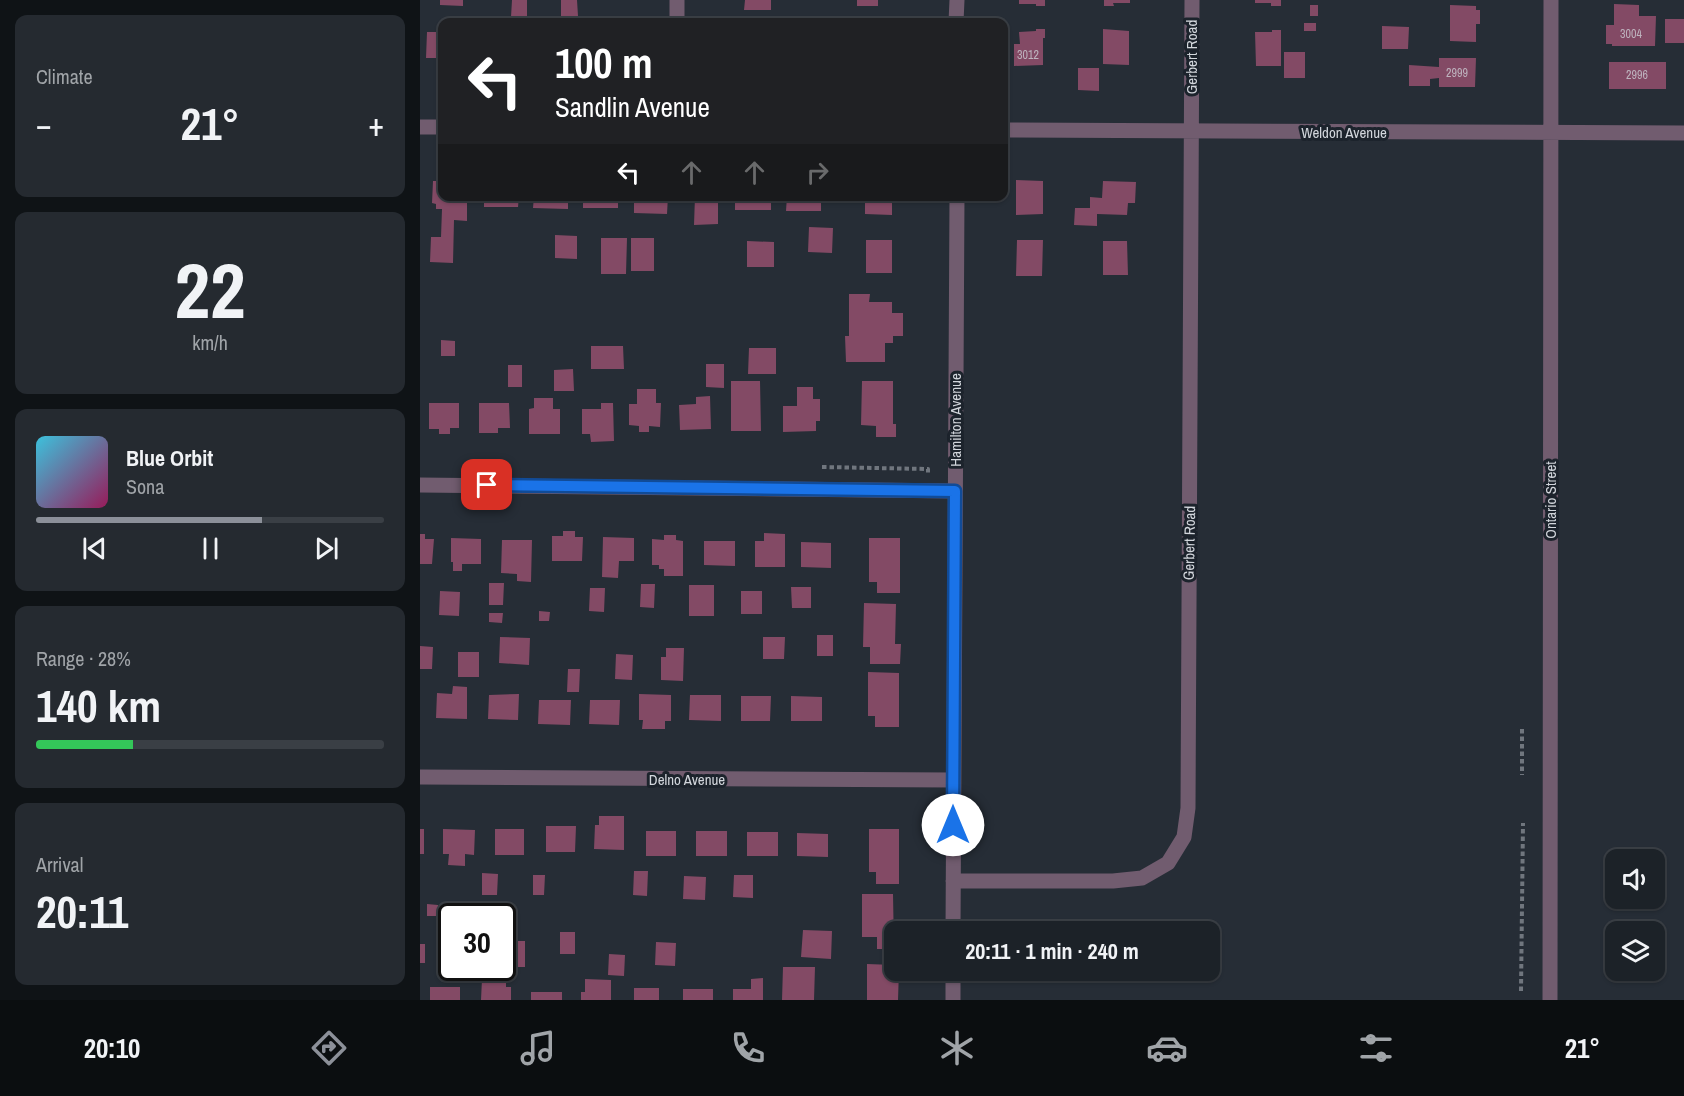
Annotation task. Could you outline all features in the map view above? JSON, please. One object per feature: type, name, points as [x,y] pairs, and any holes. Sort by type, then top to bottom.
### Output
[{"type":"street","points":[[677,0],[677,18]]},
{"type":"street","points":[[956,18],[957,0]]},
{"type":"street","name":"Gerbert Road","points":[[953,881],[1113,881],[1142,878],[1168,862],[1184,837],[1188,808],[1192,0]]},
{"type":"street","name":"Ontario Street","points":[[1550,1000],[1551,0]]},
{"type":"street","points":[[420,127],[438,127]]},
{"type":"street","name":"Weldon Avenue","points":[[1008,130],[1684,133]]},
{"type":"street","name":"Hamilton Avenue","points":[[953,921],[957,201]]},
{"type":"street","points":[[420,485],[955,491]]},
{"type":"street","name":"Delno Avenue","points":[[420,777],[953,780]]},
{"type":"street","points":[[953,981],[953,1000]]},
{"type":"path","points":[[822,467],[928,469]]},
{"type":"path","points":[[1522,729],[1522,775]]},
{"type":"path","points":[[1521,991],[1523,823]]},
{"type":"building","points":[[440,0],[463,0],[463,6],[440,5]]},
{"type":"building","points":[[512,0],[527,0],[527,17],[511,17]]},
{"type":"building","points":[[561,0],[577,0],[578,16],[561,17]]},
{"type":"building","points":[[745,0],[771,0],[771,10],[744,10]]},
{"type":"building","points":[[857,0],[878,0],[878,6],[857,6]]},
{"type":"building","points":[[1019,0],[1045,0],[1045,6],[1019,4]]},
{"type":"building","points":[[1104,0],[1130,0],[1130,3],[1113,3],[1114,6],[1104,6]]},
{"type":"building","points":[[1255,0],[1281,0],[1281,6],[1271,6],[1271,3],[1255,3]]},
{"type":"building","points":[[1614,4],[1639,5],[1639,16],[1656,16],[1655,46],[1606,44],[1606,25],[1614,25]]},
{"type":"building","points":[[1310,5],[1318,5],[1318,16],[1310,16]]},
{"type":"building","points":[[1450,5],[1476,6],[1476,10],[1480,10],[1480,24],[1476,24],[1476,42],[1450,41]]},
{"type":"building","points":[[1665,19],[1684,19],[1684,43],[1665,43]]},
{"type":"building","points":[[1304,23],[1316,23],[1316,31],[1304,31]]},
{"type":"building","points":[[1382,26],[1409,27],[1408,49],[1382,49]]},
{"type":"building","points":[[1036,29],[1045,29],[1043,65],[1014,66],[1014,44],[1020,44],[1019,32],[1036,31]]},
{"type":"building","points":[[1103,29],[1129,31],[1129,65],[1103,64]]},
{"type":"building","points":[[1272,30],[1281,30],[1281,66],[1256,66],[1255,32],[1272,32]]},
{"type":"building","points":[[427,32],[438,32],[438,58],[426,58]]},
{"type":"building","points":[[1284,52],[1305,52],[1305,78],[1284,78]]},
{"type":"building","points":[[1439,58],[1476,58],[1475,87],[1439,87],[1439,78],[1430,79],[1430,86],[1409,86],[1409,65],[1439,67]]},
{"type":"building","points":[[1609,62],[1666,62],[1666,89],[1609,89]]},
{"type":"building","points":[[1078,68],[1099,68],[1099,91],[1078,90]]},
{"type":"building","points":[[1016,180],[1043,181],[1043,214],[1016,215]]},
{"type":"building","points":[[433,181],[438,181],[438,201],[467,201],[467,221],[454,220],[453,263],[430,262],[431,237],[441,237],[442,209],[436,209],[436,204],[432,203]]},
{"type":"building","points":[[1103,181],[1136,182],[1135,203],[1128,203],[1127,215],[1097,214],[1097,226],[1074,225],[1075,208],[1090,208],[1090,197],[1102,198]]},
{"type":"building","points":[[484,201],[519,201],[518,207],[484,207]]},
{"type":"building","points":[[534,201],[568,201],[568,209],[533,208]]},
{"type":"building","points":[[583,201],[618,201],[618,208],[583,208]]},
{"type":"building","points":[[634,201],[668,201],[667,214],[634,213]]},
{"type":"building","points":[[695,201],[718,201],[718,224],[694,225]]},
{"type":"building","points":[[735,201],[771,201],[771,210],[735,210]]},
{"type":"building","points":[[787,201],[821,201],[821,211],[786,211]]},
{"type":"building","points":[[865,201],[892,201],[892,215],[865,214]]},
{"type":"building","points":[[809,227],[833,228],[832,253],[808,252]]},
{"type":"building","points":[[555,235],[577,236],[577,259],[555,258]]},
{"type":"building","points":[[601,238],[627,238],[626,274],[601,274]]},
{"type":"building","points":[[631,238],[654,238],[654,271],[631,271]]},
{"type":"building","points":[[866,240],[892,240],[892,273],[866,273]]},
{"type":"building","points":[[1017,240],[1043,240],[1042,276],[1016,276]]},
{"type":"building","points":[[747,241],[774,242],[774,267],[747,267]]},
{"type":"building","points":[[1103,241],[1127,241],[1128,275],[1103,275]]},
{"type":"building","points":[[849,294],[870,294],[869,302],[892,302],[892,313],[903,313],[903,336],[893,336],[893,343],[885,343],[885,362],[846,362],[845,336],[849,336]]},
{"type":"building","points":[[441,340],[455,341],[455,356],[441,356]]},
{"type":"building","points":[[591,346],[623,346],[624,369],[591,369]]},
{"type":"building","points":[[749,348],[776,348],[776,374],[748,374]]},
{"type":"building","points":[[706,364],[724,364],[724,388],[706,387]]},
{"type":"building","points":[[508,365],[522,365],[522,387],[508,387]]},
{"type":"building","points":[[573,369],[574,391],[554,391],[554,370]]},
{"type":"building","points":[[731,381],[760,381],[761,431],[731,431]]},
{"type":"building","points":[[862,381],[893,381],[893,424],[896,424],[896,437],[876,437],[876,426],[861,425]]},
{"type":"building","points":[[797,387],[813,387],[813,399],[820,399],[820,421],[816,421],[816,431],[783,432],[783,406],[797,406]]},
{"type":"building","points":[[637,389],[656,389],[656,403],[661,403],[660,427],[649,426],[649,432],[639,432],[639,426],[629,425],[629,404],[637,404]]},
{"type":"building","points":[[710,396],[711,429],[680,430],[679,405],[696,404],[696,397]]},
{"type":"building","points":[[534,398],[553,398],[553,409],[560,409],[560,434],[529,434],[529,409],[534,408]]},
{"type":"building","points":[[429,403],[459,403],[459,428],[450,428],[450,434],[439,434],[439,429],[429,429]]},
{"type":"building","points":[[479,403],[509,403],[510,428],[498,428],[498,433],[479,433]]},
{"type":"building","points":[[601,403],[613,403],[614,441],[591,442],[590,434],[582,434],[582,409],[601,409]]},
{"type":"building","points":[[563,531],[575,531],[575,537],[583,537],[582,561],[552,561],[552,536],[563,536]]},
{"type":"building","points":[[764,533],[785,534],[785,567],[755,567],[755,541],[764,541]]},
{"type":"building","points":[[420,534],[425,534],[425,539],[434,539],[432,564],[420,564]]},
{"type":"building","points":[[664,535],[676,535],[676,540],[683,541],[683,576],[664,576],[664,569],[659,569],[659,565],[652,565],[652,539],[664,540]]},
{"type":"building","points":[[603,537],[634,538],[634,561],[619,561],[618,578],[602,577]]},
{"type":"building","points":[[451,538],[481,539],[481,564],[462,564],[462,571],[453,571]]},
{"type":"building","points":[[869,538],[900,538],[900,593],[877,593],[877,582],[869,582]]},
{"type":"building","points":[[502,540],[532,540],[531,582],[517,581],[517,574],[501,573]]},
{"type":"building","points":[[704,541],[735,541],[735,566],[704,565]]},
{"type":"building","points":[[801,542],[831,543],[831,568],[801,567]]},
{"type":"building","points":[[489,583],[504,583],[503,605],[489,605]]},
{"type":"building","points":[[641,584],[655,584],[654,608],[640,607]]},
{"type":"building","points":[[689,585],[714,585],[714,616],[689,616]]},
{"type":"building","points":[[791,587],[811,587],[811,608],[792,608]]},
{"type":"building","points":[[590,588],[605,588],[604,612],[589,611]]},
{"type":"building","points":[[440,591],[460,592],[459,616],[439,615]]},
{"type":"building","points":[[741,591],[762,591],[762,614],[741,614]]},
{"type":"building","points":[[864,603],[896,604],[895,644],[901,644],[900,664],[870,664],[870,647],[863,647]]},
{"type":"building","points":[[539,611],[550,612],[549,621],[539,621]]},
{"type":"building","points":[[489,613],[503,613],[502,623],[489,622]]},
{"type":"building","points":[[817,635],[833,635],[833,656],[817,656]]},
{"type":"building","points":[[500,637],[530,638],[529,665],[499,663]]},
{"type":"building","points":[[763,637],[785,637],[784,659],[763,659]]},
{"type":"building","points":[[420,646],[433,647],[432,669],[420,669]]},
{"type":"building","points":[[666,648],[684,648],[683,681],[661,680],[661,657],[666,657]]},
{"type":"building","points":[[458,652],[479,652],[479,677],[458,677]]},
{"type":"building","points":[[616,654],[633,655],[632,680],[615,679]]},
{"type":"building","points":[[568,669],[580,669],[579,692],[567,692]]},
{"type":"building","points":[[868,672],[899,673],[899,727],[875,727],[875,716],[868,716]]},
{"type":"building","points":[[453,686],[467,687],[467,719],[436,718],[437,693],[452,694]]},
{"type":"building","points":[[519,694],[518,720],[488,719],[489,695]]},
{"type":"building","points":[[639,694],[671,695],[671,721],[665,721],[665,729],[642,729],[643,720],[639,720]]},
{"type":"building","points":[[690,695],[721,695],[721,721],[689,720]]},
{"type":"building","points":[[741,696],[771,696],[770,721],[741,721]]},
{"type":"building","points":[[791,696],[822,697],[822,721],[791,721]]},
{"type":"building","points":[[539,700],[571,700],[570,725],[538,724]]},
{"type":"building","points":[[590,700],[620,700],[619,725],[589,724]]},
{"type":"building","points":[[599,816],[624,816],[624,850],[594,849],[595,825],[599,825]]},
{"type":"building","points":[[546,826],[576,826],[575,852],[546,852]]},
{"type":"building","points":[[420,829],[424,829],[424,854],[420,854]]},
{"type":"building","points":[[443,829],[475,830],[474,855],[465,854],[465,866],[448,865],[449,854],[443,854]]},
{"type":"building","points":[[495,829],[524,829],[524,855],[495,855]]},
{"type":"building","points":[[869,829],[899,829],[899,884],[876,884],[876,872],[869,872]]},
{"type":"building","points":[[646,831],[676,831],[676,856],[646,856]]},
{"type":"building","points":[[696,831],[727,831],[727,856],[696,856]]},
{"type":"building","points":[[747,832],[778,832],[778,856],[747,856]]},
{"type":"building","points":[[797,833],[828,834],[828,857],[797,856]]},
{"type":"building","points":[[634,871],[648,871],[647,896],[633,895]]},
{"type":"building","points":[[482,873],[498,874],[497,895],[482,895]]},
{"type":"building","points":[[533,875],[545,875],[544,895],[533,895]]},
{"type":"building","points":[[734,875],[753,875],[753,898],[733,897]]},
{"type":"building","points":[[684,876],[706,877],[705,900],[683,899]]},
{"type":"building","points":[[862,894],[893,894],[893,921],[884,921],[884,949],[877,949],[877,937],[862,937]]},
{"type":"building","points":[[427,904],[438,905],[438,916],[427,916]]},
{"type":"building","points":[[803,930],[832,931],[831,959],[801,957]]},
{"type":"building","points":[[560,932],[575,932],[575,954],[560,954]]},
{"type":"building","points":[[516,941],[525,941],[525,967],[516,967]]},
{"type":"building","points":[[656,942],[676,943],[675,966],[655,965]]},
{"type":"building","points":[[420,944],[425,944],[425,963],[420,963]]},
{"type":"building","points":[[609,954],[625,955],[624,976],[608,975]]},
{"type":"building","points":[[867,964],[884,965],[884,981],[899,981],[898,1000],[867,1000]]},
{"type":"building","points":[[783,967],[815,967],[814,1000],[782,1000]]},
{"type":"building","points":[[763,978],[763,1000],[733,1000],[733,989],[751,989],[751,979]]},
{"type":"building","points":[[585,979],[611,980],[611,1000],[581,1000],[581,992],[585,992]]},
{"type":"building","points":[[482,981],[506,981],[506,987],[511,987],[511,1000],[481,1000]]},
{"type":"building","points":[[430,987],[460,987],[460,1000],[430,1000]]},
{"type":"building","points":[[634,988],[659,988],[659,1000],[634,1000]]},
{"type":"building","points":[[683,989],[713,989],[713,1000],[683,1000]]},
{"type":"building","points":[[531,992],[562,992],[562,1000],[531,1000]]},
{"type":"route","points":[[487,485],[955,491],[953,825]]}]
